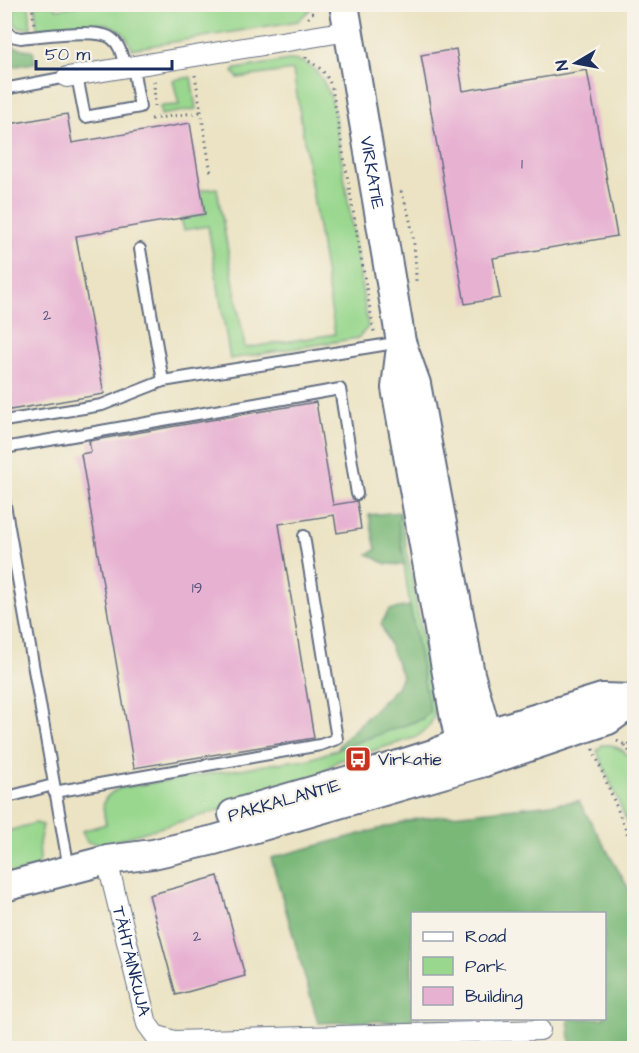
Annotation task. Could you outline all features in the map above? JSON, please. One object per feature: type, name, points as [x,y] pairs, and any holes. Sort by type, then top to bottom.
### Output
[{"type":"main road","name":"VIRKATIE","points":[[346,18],[401,342],[416,384],[470,674],[487,734],[484,762]]},
{"type":"main road","name":"VIRKATIE","points":[[401,342],[396,388],[460,742]]},
{"type":"main road","name":"PAKKALANTIE","points":[[107,860],[148,840],[364,776],[436,753],[460,742],[602,698],[634,700]]},
{"type":"main road","name":"PAKKALANTIE","points":[[4,887],[107,860],[153,854],[214,840],[484,762],[608,720],[634,700]]},
{"type":"main road","points":[[460,742],[484,762]]},
{"type":"street","points":[[66,73],[129,67],[346,18]]},
{"type":"street","name":"TÄHTÄINKUJA","points":[[107,860],[147,1024],[155,1035],[174,1041],[540,1030]]},
{"type":"lane","points":[[4,28],[11,36],[21,38],[98,33],[111,38],[120,49],[129,67],[140,107],[85,117],[66,73],[4,88]]},
{"type":"lane","points":[[140,249],[163,381]]},
{"type":"lane","points":[[4,421],[102,405],[163,381],[401,342]]},
{"type":"lane","points":[[4,448],[340,389],[357,494]]},
{"type":"lane","points":[[4,499],[69,870]]},
{"type":"lane","points":[[4,798],[320,745],[337,739],[304,536]]},
{"type":"path","points":[[53,48],[66,73]]},
{"type":"path","points":[[194,73],[211,173]]},
{"type":"path","points":[[151,118],[158,119],[201,112]]},
{"type":"path","points":[[590,740],[634,850]]},
{"type":"path","points":[[625,745],[634,759]]},
{"type":"green space","points":[[19,4],[29,5],[31,28],[20,28],[15,24],[13,11]]},
{"type":"green space","points":[[35,5],[55,5],[56,9],[81,5],[315,5],[298,21],[132,49],[123,33],[110,25],[90,23],[37,29]]},
{"type":"green space","points":[[5,45],[33,51],[35,63],[5,68]]},
{"type":"green space","points":[[289,60],[305,63],[317,72],[332,100],[368,327],[358,338],[230,359],[208,226],[184,230],[181,218],[205,214],[201,190],[217,188],[245,348],[335,334],[293,70],[238,78],[233,72],[236,69]]},
{"type":"green space","points":[[191,77],[196,109],[161,115],[160,107],[179,105],[173,80]]},
{"type":"green space","points":[[400,512],[435,710],[431,723],[425,730],[414,738],[338,761],[302,786],[104,844],[87,842],[82,831],[106,824],[103,811],[104,802],[109,795],[120,788],[307,760],[422,719],[430,712],[410,606],[398,522]]},
{"type":"green space","points":[[400,512],[398,522],[405,565],[386,564],[368,554],[376,550],[369,515]]},
{"type":"green space","points":[[410,606],[430,712],[422,719],[338,749],[340,744],[397,687],[402,676],[381,624],[389,610]]},
{"type":"green space","points":[[602,745],[611,745],[622,750],[634,767],[634,838],[597,751]]},
{"type":"green space","points":[[579,801],[634,898],[634,1048],[571,1048],[568,1020],[606,1020],[606,912],[411,912],[411,1020],[422,1020],[318,1023],[271,858],[416,819]]},
{"type":"green space","points":[[35,823],[43,825],[39,843],[40,860],[35,868],[5,876],[5,832]]},
{"type":"building","points":[[456,49],[463,91],[587,70],[617,236],[493,258],[500,298],[465,304],[421,55]]},
{"type":"building","points":[[67,114],[72,143],[190,123],[205,214],[76,236],[104,394],[4,411],[4,125]]},
{"type":"building","points":[[316,402],[333,505],[357,501],[361,529],[337,533],[334,515],[279,524],[314,738],[134,768],[81,454],[91,452],[89,441]]},
{"type":"building","points":[[218,876],[245,976],[176,995],[149,895]]},
{"type":"place","name":"Virkatie","points":[[358,759]]}]
